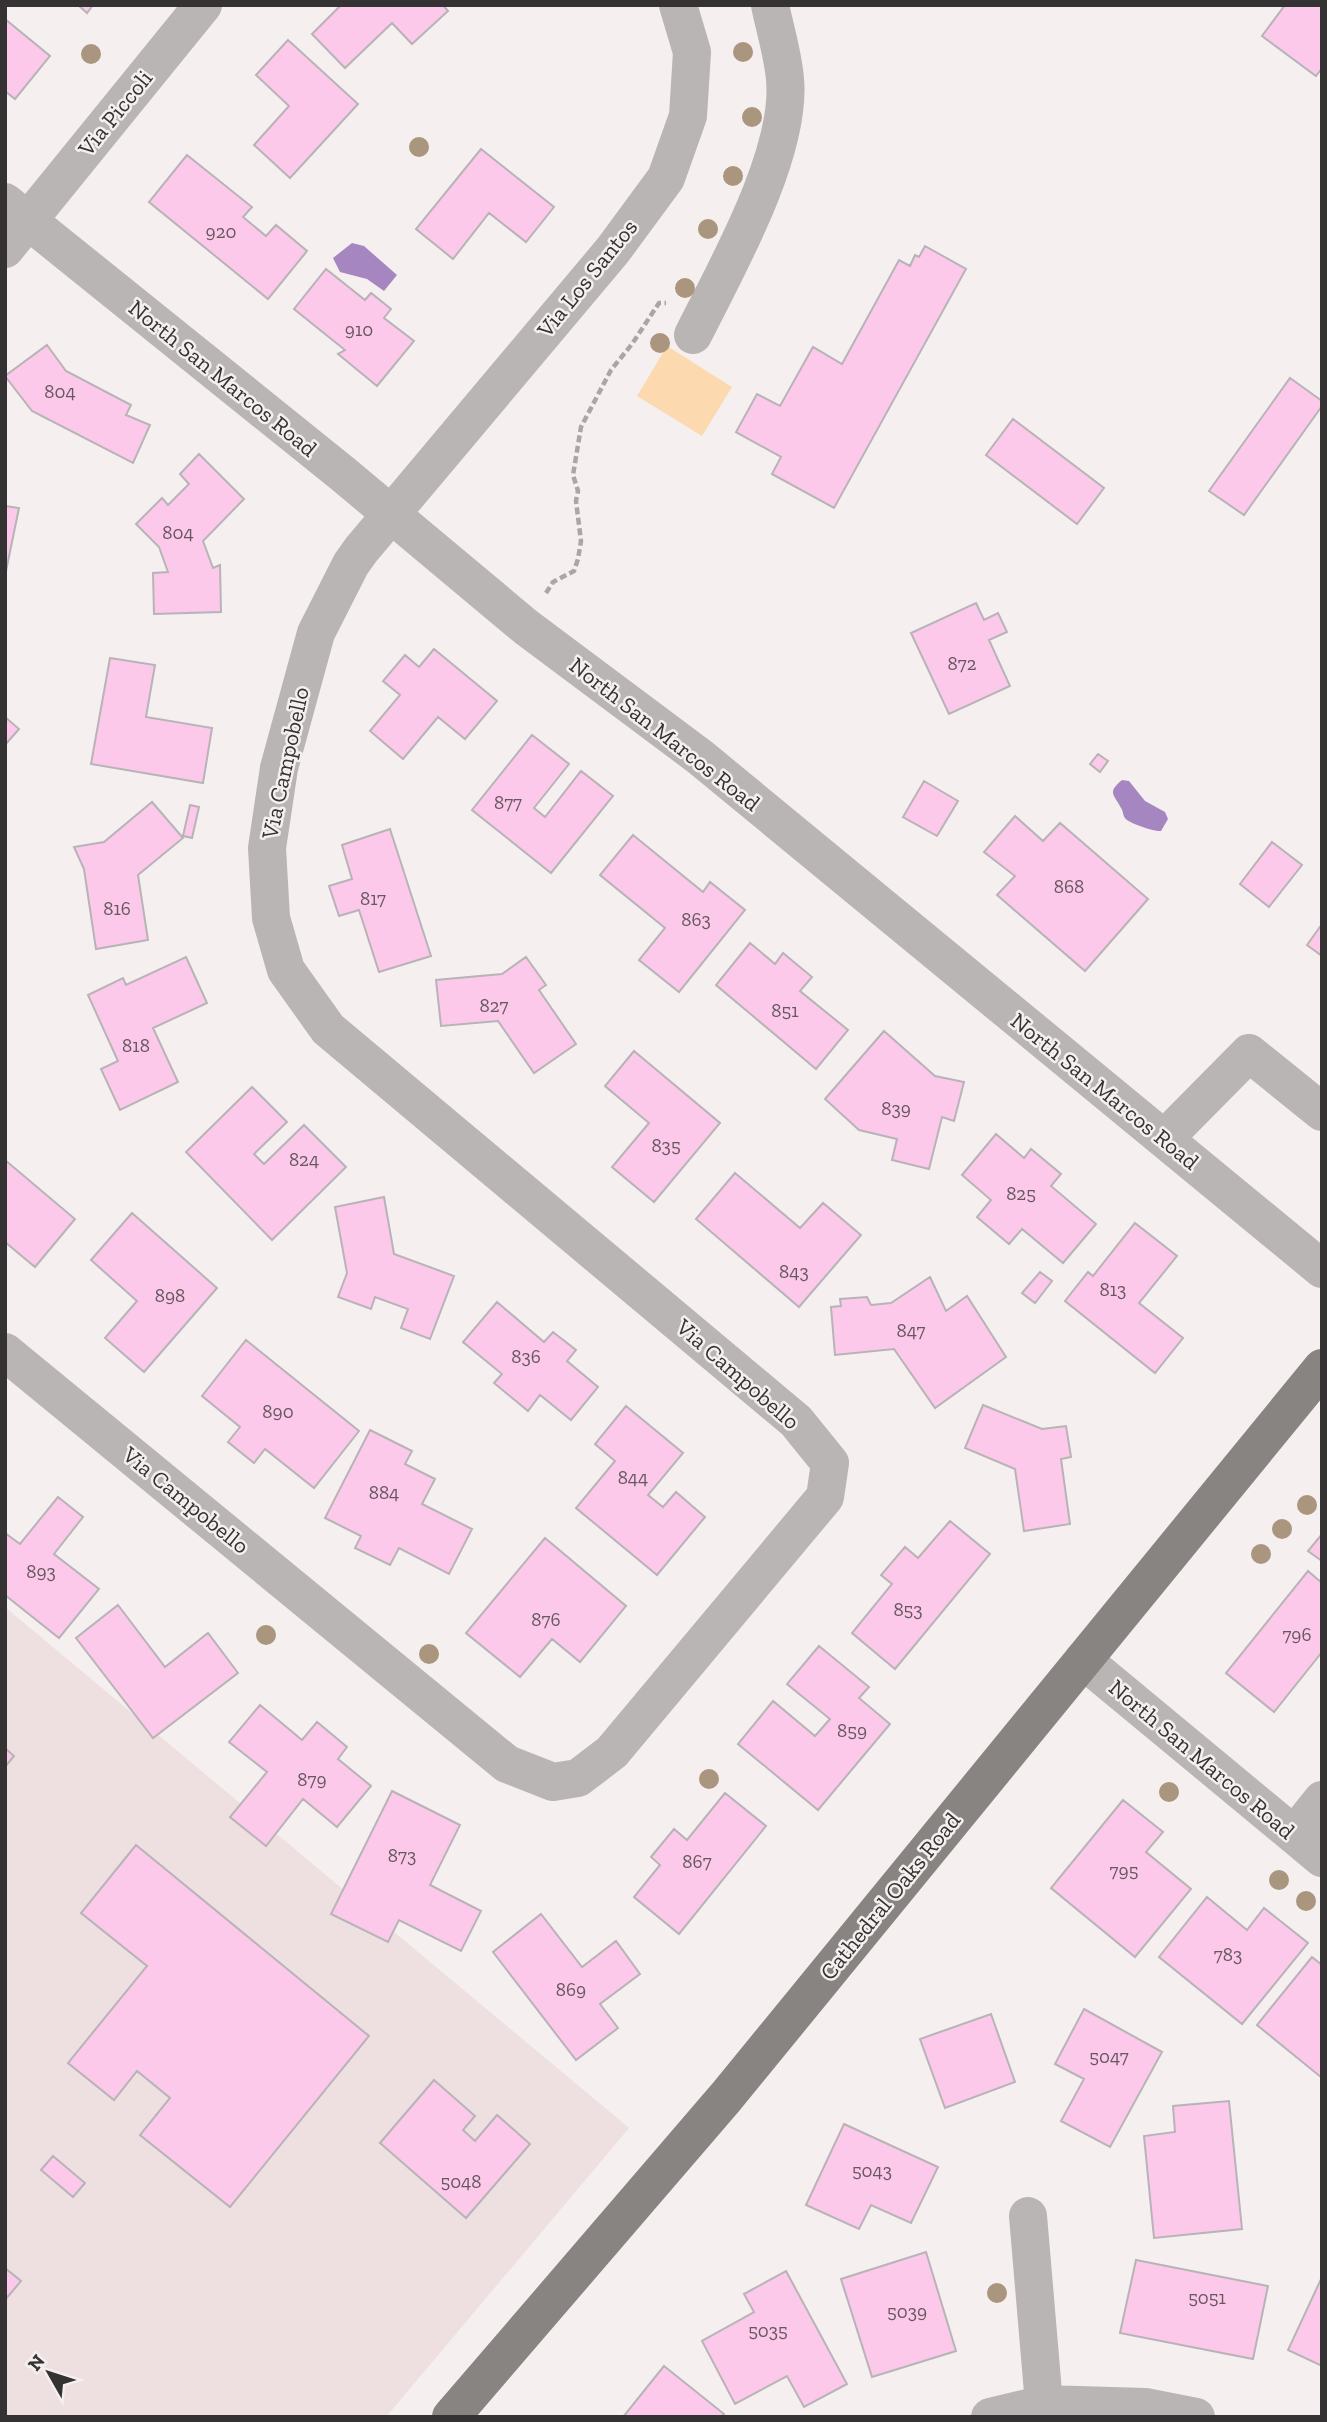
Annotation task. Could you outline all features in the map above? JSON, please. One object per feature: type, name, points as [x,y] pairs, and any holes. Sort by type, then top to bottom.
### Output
[{"type":"main road","name":"Cathedral Oaks Road","points":[[451,2417],[726,2097],[1322,1368]]},
{"type":"street","name":"Via Piccoli","points":[[13,224],[204,5]]},
{"type":"street","name":"Via Los Santos","points":[[390,513],[612,250],[666,178],[688,116],[692,52],[678,5]]},
{"type":"street","points":[[693,335],[747,226],[780,136],[785,80],[770,5]]},
{"type":"street","name":"North San Marcos Road","points":[[13,224],[390,513],[440,558],[526,627],[700,757],[1322,1269]]},
{"type":"street","name":"Via Campobello","points":[[7,1357],[507,1765],[553,1782],[578,1778],[612,1752],[825,1497],[830,1463],[796,1421],[328,1029],[286,970],[271,918],[267,848],[279,768],[316,633],[351,564],[390,513]]},
{"type":"street","points":[[1164,1139],[1250,1053],[1322,1112]]},
{"type":"street","name":"North San Marcos Road","points":[[1083,1660],[1308,1846]]},
{"type":"street","points":[[1308,1846],[1322,1800]]},
{"type":"street","points":[[1028,2216],[1044,2404]]},
{"type":"street","points":[[990,2417],[1044,2404],[1145,2407],[1196,2417]]},
{"type":"path","points":[[526,627],[553,582],[574,571],[578,559],[581,541],[576,501],[578,491],[573,475],[582,427],[611,370],[659,303],[670,302]]},
{"type":"shaded area","points":[[352,243],[364,246],[397,275],[384,291],[367,279],[340,272],[333,258]]},
{"type":"shaded area","points":[[667,346],[732,387],[702,436],[637,396]]},
{"type":"shaded area","points":[[1122,780],[1129,781],[1145,801],[1165,812],[1168,819],[1161,831],[1142,827],[1125,818],[1113,794],[1114,788]]},
{"type":"shaded area","points":[[5,1607],[629,2128],[386,2417],[5,2417]]},
{"type":"building","points":[[78,5],[93,5],[87,13]]},
{"type":"building","points":[[341,5],[443,5],[448,11],[412,44],[392,23],[345,68],[312,34]]},
{"type":"building","points":[[1285,5],[1322,5],[1322,68],[1316,76],[1262,36]]},
{"type":"building","points":[[5,19],[50,56],[15,99],[5,91]]},
{"type":"building","points":[[288,40],[358,104],[290,178],[254,145],[289,106],[256,75]]},
{"type":"building","points":[[481,149],[554,207],[526,242],[489,213],[453,259],[416,229]]},
{"type":"building","points":[[187,155],[252,207],[243,217],[266,236],[276,225],[307,251],[268,299],[149,202]]},
{"type":"building","points":[[925,246],[966,269],[834,508],[772,474],[781,457],[736,432],[757,394],[780,406],[813,347],[842,364],[899,260],[910,266],[915,255],[919,257]]},
{"type":"building","points":[[326,269],[365,300],[371,293],[391,309],[384,318],[414,341],[377,386],[338,354],[345,350],[294,309]]},
{"type":"building","points":[[47,345],[66,371],[131,405],[126,415],[150,425],[133,463],[32,411],[5,376]]},
{"type":"building","points":[[1290,378],[1322,401],[1322,406],[1244,515],[1209,491]]},
{"type":"building","points":[[1013,419],[1104,488],[1077,524],[986,455]]},
{"type":"building","points":[[199,454],[244,499],[203,541],[213,568],[220,565],[221,612],[154,614],[153,573],[168,572],[159,547],[136,524],[162,498],[168,505],[189,484],[180,474]]},
{"type":"building","points":[[5,506],[19,508],[5,576]]},
{"type":"building","points":[[976,603],[984,620],[998,613],[1007,632],[989,640],[1010,686],[949,714],[911,633]]},
{"type":"building","points":[[434,649],[497,701],[465,739],[438,717],[403,759],[370,731],[400,695],[383,681],[405,655],[419,667]]},
{"type":"building","points":[[110,658],[155,665],[146,717],[212,728],[203,783],[91,764]]},
{"type":"building","points":[[5,717],[19,729],[5,745]]},
{"type":"building","points":[[532,735],[569,764],[534,808],[545,817],[581,771],[613,796],[551,873],[472,810]]},
{"type":"building","points":[[1098,754],[1108,761],[1100,772],[1090,764]]},
{"type":"building","points":[[924,781],[958,801],[937,836],[903,817]]},
{"type":"building","points":[[152,802],[183,838],[138,875],[148,940],[96,949],[84,869],[74,847],[104,842]]},
{"type":"building","points":[[190,805],[199,807],[192,838],[183,836]]},
{"type":"building","points":[[1015,816],[1043,841],[1060,823],[1148,899],[1085,971],[997,895],[1015,876],[984,852]]},
{"type":"building","points":[[390,829],[431,956],[379,972],[359,910],[339,916],[329,886],[352,879],[342,845]]},
{"type":"building","points":[[633,835],[703,892],[710,882],[745,910],[679,992],[639,960],[665,928],[600,875]]},
{"type":"building","points":[[1272,842],[1302,865],[1269,907],[1240,884]]},
{"type":"building","points":[[1322,924],[1322,956],[1307,945]]},
{"type":"building","points":[[750,943],[775,964],[783,953],[812,977],[800,991],[848,1030],[816,1069],[716,985]]},
{"type":"building","points":[[186,957],[207,1003],[153,1028],[178,1082],[120,1110],[101,1069],[118,1061],[88,995],[123,978],[126,985]]},
{"type":"building","points":[[526,957],[546,985],[539,990],[576,1044],[534,1073],[498,1021],[441,1026],[436,980],[502,974]]},
{"type":"building","points":[[884,1031],[935,1076],[964,1082],[954,1121],[942,1117],[929,1169],[892,1160],[897,1139],[859,1130],[825,1099]]},
{"type":"building","points":[[634,1051],[720,1123],[654,1202],[612,1167],[649,1123],[605,1086]]},
{"type":"building","points":[[252,1087],[287,1122],[254,1154],[264,1164],[304,1125],[346,1167],[272,1240],[186,1152]]},
{"type":"building","points":[[996,1134],[1024,1158],[1031,1149],[1061,1174],[1051,1186],[1096,1224],[1063,1263],[1022,1229],[1009,1244],[977,1217],[991,1200],[962,1175]]},
{"type":"building","points":[[5,1160],[75,1219],[35,1267],[5,1242]]},
{"type":"building","points":[[735,1173],[800,1228],[823,1203],[861,1235],[799,1307],[696,1219]]},
{"type":"building","points":[[384,1197],[394,1254],[454,1276],[430,1339],[401,1328],[408,1309],[375,1297],[371,1309],[338,1297],[347,1273],[335,1207]]},
{"type":"building","points":[[132,1213],[217,1288],[144,1372],[105,1338],[137,1301],[91,1260]]},
{"type":"building","points":[[1135,1223],[1177,1256],[1139,1303],[1183,1338],[1155,1373],[1065,1301],[1088,1272],[1093,1276]]},
{"type":"building","points":[[1040,1272],[1052,1281],[1035,1303],[1022,1293]]},
{"type":"building","points":[[930,1277],[946,1311],[967,1296],[1006,1357],[935,1408],[894,1349],[835,1355],[831,1307],[841,1306],[840,1299],[867,1297],[871,1305],[891,1303]]},
{"type":"building","points":[[497,1302],[544,1342],[553,1332],[576,1350],[567,1361],[598,1387],[571,1420],[540,1395],[528,1411],[494,1383],[502,1374],[463,1342]]},
{"type":"building","points":[[246,1340],[359,1431],[314,1488],[265,1449],[254,1463],[228,1442],[240,1427],[202,1396]]},
{"type":"building","points":[[983,1405],[1042,1429],[1066,1426],[1071,1457],[1061,1459],[1070,1524],[1024,1531],[1015,1469],[965,1448]]},
{"type":"building","points":[[626,1406],[683,1453],[648,1495],[663,1507],[676,1492],[705,1517],[657,1575],[576,1508],[615,1461],[595,1444]]},
{"type":"building","points":[[370,1430],[412,1451],[405,1464],[435,1479],[422,1504],[472,1529],[449,1574],[399,1548],[390,1565],[355,1548],[361,1536],[325,1518]]},
{"type":"building","points":[[58,1497],[83,1517],[54,1554],[99,1589],[59,1638],[5,1595],[5,1533],[20,1544]]},
{"type":"building","points":[[950,1521],[990,1554],[895,1669],[852,1633],[892,1584],[881,1575],[905,1547],[918,1558]]},
{"type":"building","points":[[1322,1534],[1322,1561],[1308,1551]]},
{"type":"building","points":[[545,1538],[626,1606],[580,1662],[552,1639],[520,1677],[466,1633]]},
{"type":"building","points":[[1308,1571],[1322,1583],[1322,1652],[1274,1712],[1226,1673]]},
{"type":"building","points":[[118,1605],[165,1667],[208,1633],[238,1673],[153,1738],[76,1638]]},
{"type":"building","points":[[819,1646],[869,1687],[859,1698],[890,1724],[818,1810],[738,1744],[773,1701],[815,1736],[830,1719],[787,1684]]},
{"type":"building","points":[[260,1705],[302,1740],[317,1722],[347,1747],[338,1759],[371,1786],[337,1827],[303,1799],[266,1846],[230,1817],[267,1772],[229,1742]]},
{"type":"building","points":[[5,1748],[14,1756],[5,1767]]},
{"type":"building","points":[[392,1791],[460,1825],[430,1885],[481,1911],[461,1951],[399,1920],[388,1942],[331,1914]]},
{"type":"building","points":[[725,1793],[766,1826],[679,1934],[634,1897],[660,1865],[651,1857],[674,1829],[687,1840]]},
{"type":"building","points":[[1123,1800],[1163,1832],[1146,1852],[1191,1889],[1135,1957],[1051,1888]]},
{"type":"building","points":[[136,1845],[369,2036],[230,2207],[140,2135],[170,2098],[137,2071],[114,2100],[68,2063],[147,1966],[81,1913]]},
{"type":"building","points":[[1207,1897],[1247,1930],[1264,1908],[1308,1943],[1242,2024],[1159,1957]]},
{"type":"building","points":[[541,1914],[582,1967],[616,1941],[640,1974],[600,2004],[618,2028],[576,2060],[493,1952]]},
{"type":"building","points":[[1312,1957],[1322,1965],[1322,2078],[1257,2025]]},
{"type":"building","points":[[1084,2009],[1162,2052],[1110,2147],[1061,2121],[1084,2079],[1055,2064]]},
{"type":"building","points":[[991,2014],[1015,2082],[945,2108],[920,2039]]},
{"type":"building","points":[[434,2080],[475,2116],[463,2130],[475,2141],[497,2115],[530,2144],[466,2218],[380,2143]]},
{"type":"building","points":[[1229,2101],[1242,2229],[1154,2238],[1144,2136],[1175,2132],[1173,2106]]},
{"type":"building","points":[[844,2124],[938,2167],[911,2223],[871,2205],[859,2229],[806,2205]]},
{"type":"building","points":[[53,2156],[85,2183],[73,2197],[41,2170]]},
{"type":"building","points":[[926,2252],[956,2351],[872,2377],[841,2279]]},
{"type":"building","points":[[1136,2260],[1268,2286],[1253,2359],[1120,2333]]},
{"type":"building","points":[[5,2268],[21,2281],[5,2300]]},
{"type":"building","points":[[786,2271],[847,2384],[804,2407],[787,2376],[735,2404],[702,2341],[754,2312],[744,2294]]},
{"type":"building","points":[[1322,2277],[1322,2366],[1288,2350]]},
{"type":"building","points":[[664,2366],[724,2414],[721,2417],[623,2417]]}]
